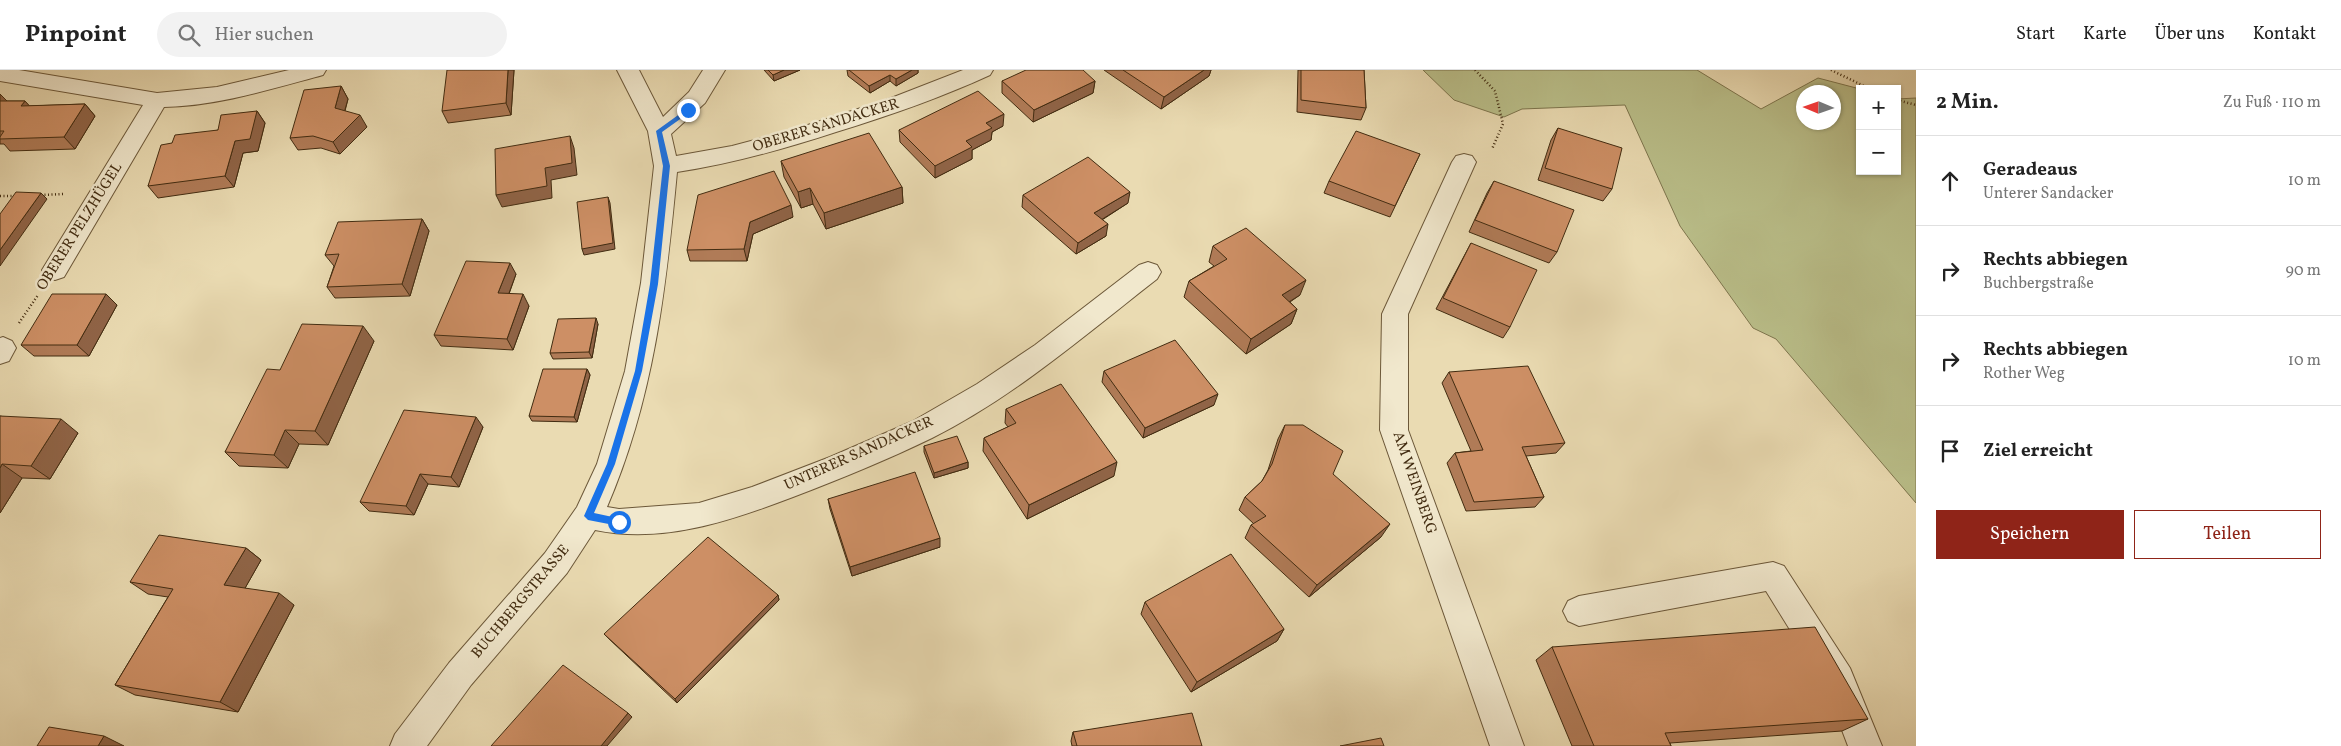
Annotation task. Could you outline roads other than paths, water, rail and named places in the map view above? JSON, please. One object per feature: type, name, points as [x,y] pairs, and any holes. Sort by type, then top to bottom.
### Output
[{"type":"street","points":[[0,74],[157,100],[177,100],[225,94],[315,70]]},
{"type":"street","name":"BUCHBERGSTRASSE","points":[[407,746],[460,674],[556,563],[588,516],[611,464],[638,371],[654,284],[666,166],[659,131],[628,70]]},
{"type":"street","points":[[659,131],[688,110],[705,89],[714,70]]},
{"type":"street","name":"OBERER SANDACKER","points":[[666,166],[707,160],[784,141],[888,108],[982,70]]},
{"type":"street","name":"OBERER PELZHÜGEL","points":[[55,270],[157,100]]},
{"type":"street","name":"AM WEINBERG","points":[[1464,162],[1395,314],[1394,430],[1507,746]]},
{"type":"street","name":"UNTERER SANDACKER","points":[[588,516],[619,522],[699,516],[754,499],[840,466],[923,429],[987,392],[1044,353],[1148,272]]},
{"type":"street","points":[[1579,611],[1773,576],[1840,679],[1865,746]]}]
